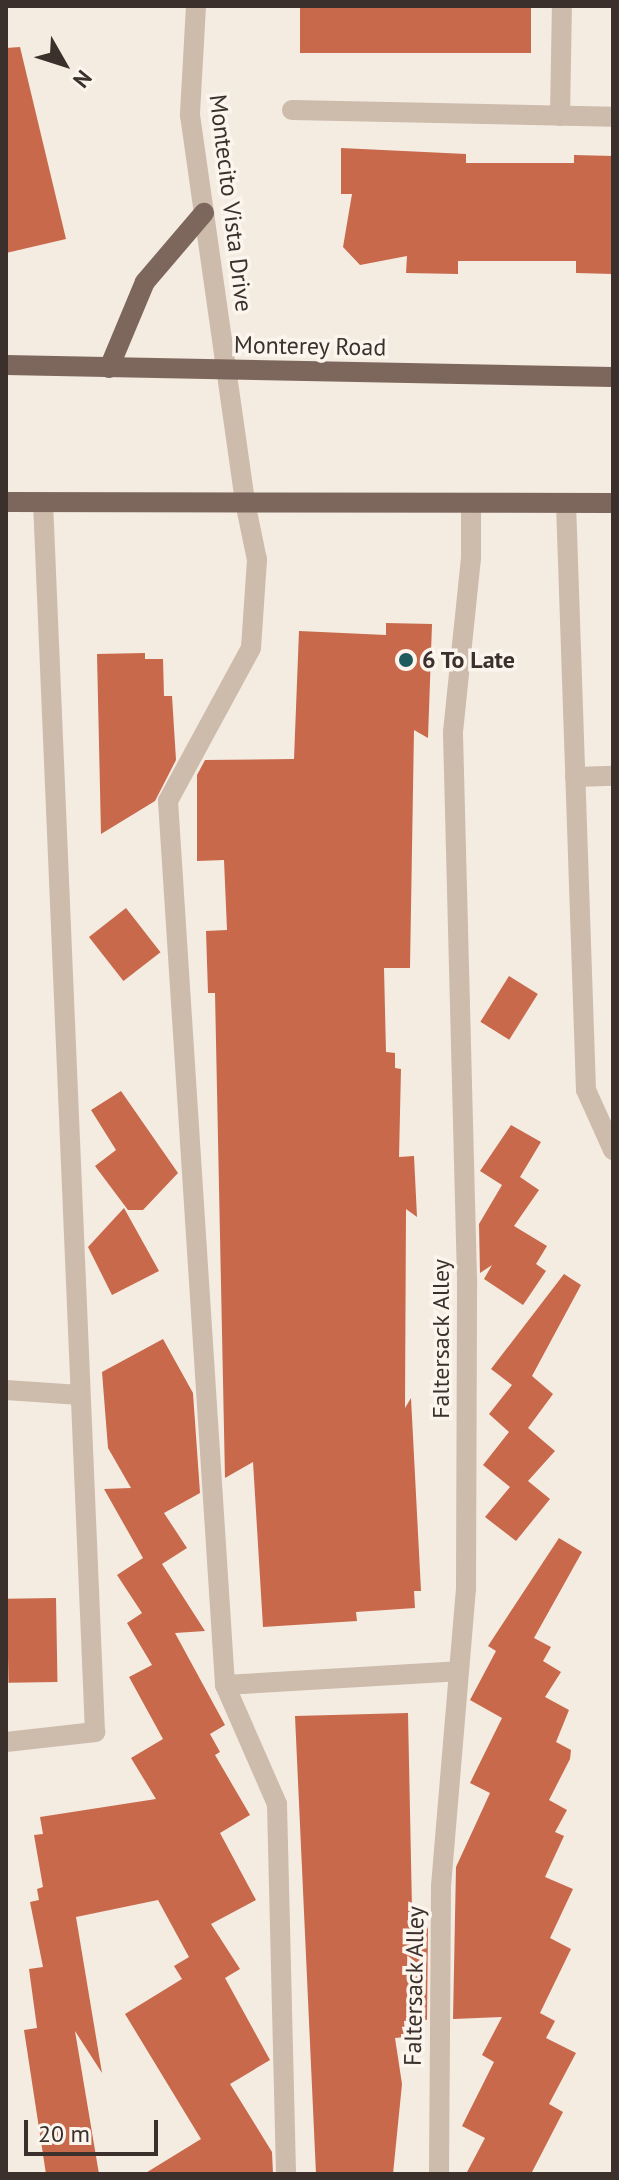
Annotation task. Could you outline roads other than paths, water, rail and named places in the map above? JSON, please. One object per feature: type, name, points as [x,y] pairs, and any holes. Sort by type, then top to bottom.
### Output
[{"type":"main road","points":[[109,368],[145,282],[204,213]]},
{"type":"main road","name":"Monterey Road","points":[[6,365],[613,377]]},
{"type":"main road","points":[[6,502],[613,503]]},
{"type":"street","name":"Montecito Vista Drive","points":[[196,6],[190,115],[245,502],[257,560],[251,648],[168,801],[225,1685],[277,1804],[286,2174]]},
{"type":"street","points":[[560,116],[562,6]]},
{"type":"street","points":[[292,110],[613,117]]},
{"type":"street","points":[[6,1742],[95,1732],[43,502]]},
{"type":"street","points":[[566,503],[586,1090],[607,1122],[613,1150]]},
{"type":"street","name":"Faltersack Alley","points":[[439,2174],[441,1886],[466,1589],[467,1279],[453,732],[471,558],[471,504]]},
{"type":"street","points":[[575,777],[613,776]]},
{"type":"street","points":[[6,1390],[80,1395]]},
{"type":"street","points":[[225,1685],[458,1671]]},
{"type":"place","name":"6 To Late","points":[[406,660]]}]
